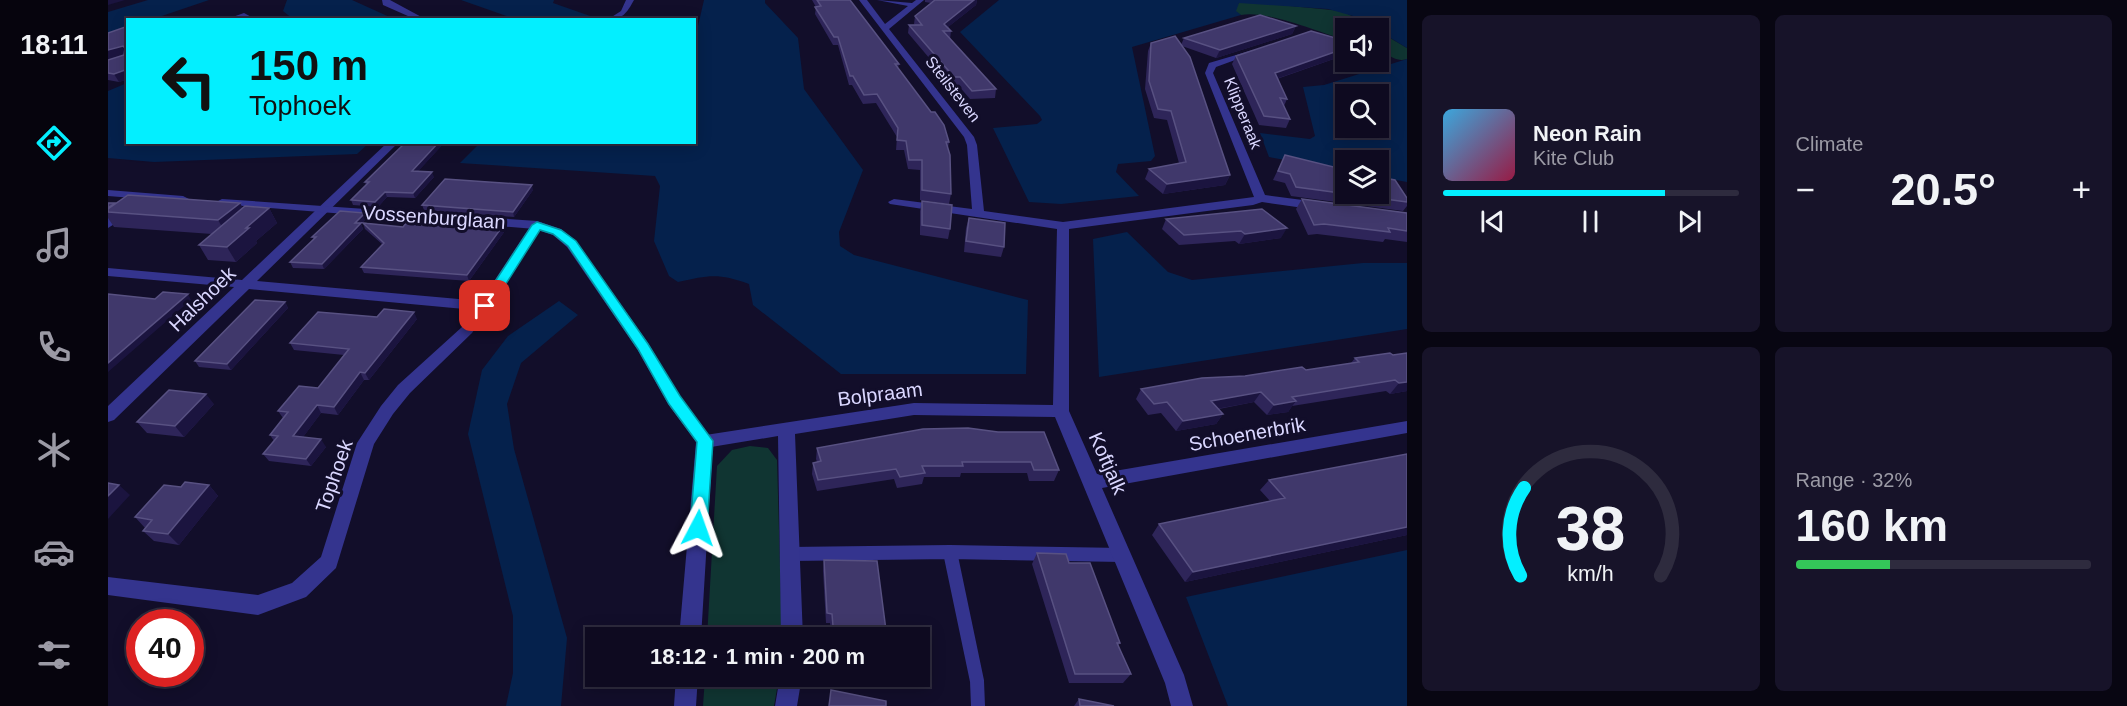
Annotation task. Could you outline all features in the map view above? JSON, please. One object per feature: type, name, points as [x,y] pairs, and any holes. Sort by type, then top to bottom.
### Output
[{"type":"street","points":[[386,0],[386,3],[420,18]]},
{"type":"street","points":[[614,18],[624,12],[630,0]]},
{"type":"street","name":"Steilsteven","points":[[863,0],[969,137],[972,145],[978,214]]},
{"type":"street","points":[[881,0],[916,3]]},
{"type":"street","points":[[885,28],[916,3]]},
{"type":"street","points":[[234,18],[244,15],[250,18]]},
{"type":"street","name":"Klipperaak","points":[[1260,198],[1209,73],[1212,65],[1264,48]]},
{"type":"street","name":"Halshoek","points":[[108,416],[392,144]]},
{"type":"street","name":"Vossenburglaan","points":[[108,193],[537,225],[557,232],[572,244],[643,347],[674,400],[705,441]]},
{"type":"street","points":[[108,224],[147,196]]},
{"type":"street","points":[[894,202],[1063,226],[1253,202],[1260,198],[1328,207]]},
{"type":"street","name":"Tophoek","points":[[108,586],[258,605],[299,590],[329,562],[366,443],[404,389],[467,330],[537,225]]},
{"type":"street","name":"Koftjalk","points":[[1063,226],[1061,411],[1093,482],[1176,683],[1182,706]]},
{"type":"street","points":[[108,272],[485,306]]},
{"type":"street","name":"Bolpraam","points":[[705,441],[914,409],[1061,411]]},
{"type":"street","points":[[786,428],[792,627]]},
{"type":"street","name":"Schoenerbrik","points":[[1093,482],[1407,428]]},
{"type":"street","points":[[691,627],[705,441]]},
{"type":"street","points":[[685,706],[686,687]]},
{"type":"street","points":[[786,706],[789,687]]},
{"type":"lane","points":[[950,552],[977,681],[978,706]]},
{"type":"lane","points":[[790,554],[950,552],[1123,555]]},
{"type":"green space","points":[[1239,3],[1342,11],[1356,18],[1335,18],[1335,36],[1265,16],[1241,15],[1236,12],[1236,6]]},
{"type":"green space","points":[[1389,37],[1407,48],[1407,59],[1395,59],[1389,56]]},
{"type":"green space","points":[[750,446],[768,448],[777,460],[782,627],[708,627],[717,466],[732,450]]},
{"type":"green space","points":[[704,687],[777,687],[774,706],[703,706]]},
{"type":"water","points":[[148,0],[209,0],[156,18],[126,18],[126,29],[108,35],[108,12]]},
{"type":"water","points":[[287,0],[352,0],[392,18],[292,18],[283,11]]},
{"type":"water","points":[[461,0],[554,0],[553,3],[594,18],[512,18]]},
{"type":"water","points":[[704,0],[765,0],[765,3],[798,38],[804,89],[863,170],[839,232],[840,246],[854,255],[1028,300],[1026,374],[841,374],[753,305],[749,284],[714,276],[678,282],[669,276],[654,241],[660,186],[655,176],[460,163],[479,144],[696,144],[696,28]]},
{"type":"water","points":[[999,0],[1407,0],[1407,48],[1389,37],[1389,18],[1357,18],[1328,9],[1239,3],[1236,11],[1241,15],[1132,47],[1155,156],[1151,161],[1118,164],[1116,172],[1139,196],[1061,204],[1029,202],[993,128],[1037,124],[1042,120],[960,32]]},
{"type":"water","points":[[1407,59],[1407,182],[1389,179],[1389,150],[1335,150],[1335,169],[1269,157],[1260,133],[1310,139],[1315,136],[1303,87],[1324,85],[1366,72],[1389,72],[1389,65]]},
{"type":"water","points":[[126,83],[126,144],[368,144],[357,154],[154,162],[108,158],[108,91]]},
{"type":"water","points":[[1127,232],[1168,272],[1192,280],[1363,263],[1407,263],[1407,329],[1099,377],[1093,239]]},
{"type":"water","points":[[559,301],[578,315],[521,363],[507,404],[514,449],[567,638],[561,706],[506,706],[513,673],[513,616],[468,434],[482,370],[508,336]]},
{"type":"water","points":[[1407,550],[1407,706],[1228,706],[1186,597]]},
{"type":"building","points":[[817,0],[850,0],[899,64],[895,64],[931,112],[935,112],[944,125],[949,142],[946,142],[950,155],[951,194],[922,190],[922,160],[909,160],[906,141],[897,140],[898,128],[877,94],[864,95],[853,76],[850,76],[838,37],[834,37],[815,7],[821,6]]},
{"type":"building","points":[[935,0],[974,0],[944,24],[951,31],[943,31],[996,89],[972,91],[960,77],[954,77],[909,25],[922,25],[915,16]]},
{"type":"building","points":[[1260,15],[1296,26],[1220,50],[1184,38]]},
{"type":"building","points":[[126,27],[126,70],[114,74],[108,73],[108,60],[124,55],[125,48],[123,46],[108,50],[108,33]]},
{"type":"building","points":[[1311,31],[1335,38],[1335,52],[1275,73],[1287,99],[1280,98],[1290,119],[1264,116],[1236,56]]},
{"type":"building","points":[[1175,36],[1190,57],[1230,175],[1167,184],[1149,169],[1186,162],[1171,111],[1158,109],[1149,81],[1151,43]]},
{"type":"building","points":[[404,144],[437,144],[412,171],[432,172],[413,193],[385,192],[375,202],[351,200],[369,182],[365,182]]},
{"type":"building","points":[[1285,155],[1335,167],[1335,192],[1296,187],[1290,174],[1278,171]]},
{"type":"building","points":[[445,179],[532,185],[513,212],[422,205]]},
{"type":"building","points":[[1389,179],[1395,180],[1407,198],[1407,202],[1389,200]]},
{"type":"building","points":[[128,195],[240,203],[218,220],[108,212],[108,209]]},
{"type":"building","points":[[1302,199],[1407,213],[1407,231],[1388,228],[1390,232],[1324,224],[1314,225]]},
{"type":"building","points":[[922,201],[952,205],[950,229],[922,225]]},
{"type":"building","points":[[245,206],[269,208],[227,247],[199,245]]},
{"type":"building","points":[[1262,209],[1287,228],[1245,234],[1241,231],[1184,235],[1166,219]]},
{"type":"building","points":[[340,211],[365,213],[355,223],[361,223],[322,264],[290,262],[316,237],[312,237]]},
{"type":"building","points":[[412,216],[505,223],[467,275],[361,267],[384,243],[363,223],[403,227]]},
{"type":"building","points":[[969,218],[1005,223],[1004,247],[966,241]]},
{"type":"building","points":[[163,292],[188,294],[108,363],[108,294],[155,299]]},
{"type":"building","points":[[255,300],[285,302],[227,364],[195,361]]},
{"type":"building","points":[[384,309],[414,312],[365,373],[360,372],[334,407],[317,405],[293,436],[321,439],[306,459],[263,454],[278,436],[270,435],[288,412],[278,411],[299,386],[318,388],[349,349],[290,343],[318,312],[377,317]]},
{"type":"building","points":[[1390,353],[1393,355],[1407,353],[1407,382],[1399,383],[1395,380],[1292,397],[1296,401],[1274,405],[1261,392],[1211,401],[1223,414],[1183,421],[1167,402],[1154,404],[1141,389],[1202,378],[1245,376],[1302,367],[1306,370],[1359,362],[1355,358]]},
{"type":"building","points":[[169,390],[206,394],[175,426],[137,422]]},
{"type":"building","points":[[968,428],[998,432],[1044,432],[1059,470],[1034,470],[1031,462],[962,462],[963,466],[922,466],[925,473],[900,477],[896,469],[818,480],[813,463],[821,461],[817,448],[923,429]]},
{"type":"building","points":[[1407,454],[1407,527],[1193,572],[1159,524],[1285,498],[1269,480]]},
{"type":"building","points":[[185,482],[209,485],[168,534],[143,531],[152,520],[135,517],[164,485],[181,487]]},
{"type":"building","points":[[108,483],[119,485],[108,496]]},
{"type":"building","points":[[1037,553],[1066,554],[1069,563],[1090,563],[1120,643],[1117,643],[1131,674],[1075,674]]},
{"type":"building","points":[[824,560],[877,561],[886,627],[833,627],[832,614],[827,613]]},
{"type":"building","points":[[831,690],[886,701],[886,706],[829,706]]},
{"type":"building","points":[[1079,699],[1114,706],[1080,706]]},
{"type":"route","points":[[485,306],[537,225],[557,232],[572,244],[643,347],[674,400],[705,441],[698,528]]}]
